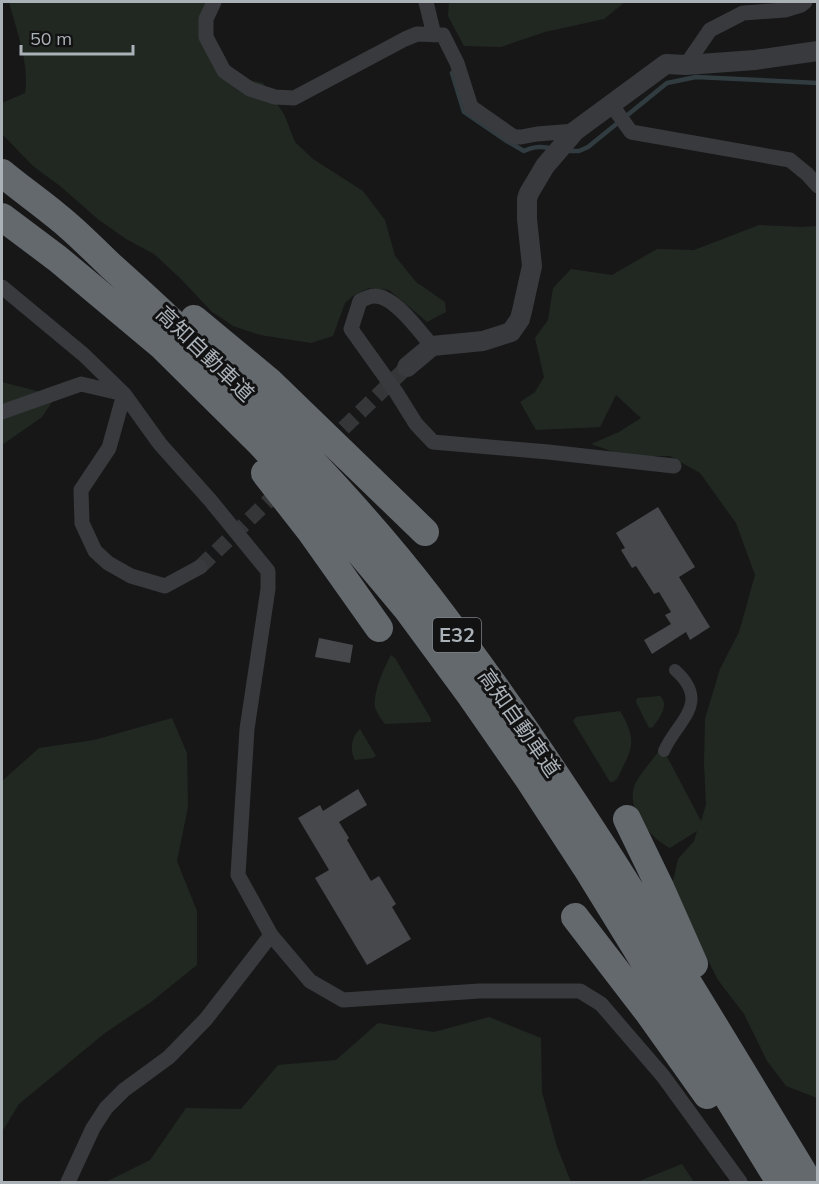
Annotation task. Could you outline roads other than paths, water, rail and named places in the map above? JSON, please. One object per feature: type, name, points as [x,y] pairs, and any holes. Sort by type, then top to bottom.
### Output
[{"type":"highway","name":"高知自動車道","points":[[2,173],[60,219],[181,330],[280,426],[360,513],[426,594],[492,682],[599,842],[809,1182]]},
{"type":"highway","name":"高知自動車道","points":[[2,217],[58,259],[162,346],[259,442],[341,530],[407,609],[530,781],[586,867],[780,1182]]},
{"type":"highway","points":[[60,219],[189,314],[270,382],[425,532]]},
{"type":"highway","points":[[58,259],[249,453],[312,532],[380,628]]},
{"type":"highway","points":[[627,819],[715,1008],[815,1182]]},
{"type":"highway","points":[[575,917],[648,1012],[769,1182]]},
{"type":"street","points":[[214,2],[206,19],[207,37],[224,71],[249,88],[275,97],[294,98],[417,34],[438,35]]},
{"type":"street","points":[[426,2],[438,35],[457,63],[471,107],[514,137],[537,134],[570,136],[619,115],[666,64],[686,65],[755,60],[818,51]]},
{"type":"street","points":[[686,65],[710,30],[743,13],[785,9],[805,2]]},
{"type":"street","points":[[619,115],[631,132],[790,160],[818,186]]},
{"type":"street","points":[[407,367],[432,346],[483,341],[511,332],[520,319],[532,266],[527,199],[538,178],[570,136]]},
{"type":"street","points":[[2,287],[84,355],[124,394],[160,444],[210,500],[268,571],[268,589],[247,729],[238,875],[271,935],[310,981],[344,1000],[480,991],[580,991],[601,1004],[663,1077],[740,1182]]},
{"type":"street","points":[[432,346],[389,300],[374,296],[360,301],[351,329],[416,424],[433,442],[674,466]]},
{"type":"street","points":[[2,412],[81,384],[124,394]]},
{"type":"street","points":[[124,394],[109,448],[81,490],[82,523],[95,551],[108,563],[131,576],[165,586],[201,567]]},
{"type":"street","points":[[664,751],[692,705],[690,689],[684,677],[675,670]]},
{"type":"street","points":[[68,1182],[93,1128],[106,1108],[124,1090],[169,1057],[206,1019],[271,935]]},
{"type":"waterway","points":[[452,73],[464,112],[524,151],[539,147],[554,149]]},
{"type":"waterway","points":[[566,151],[579,151],[588,147],[667,83],[696,77],[818,83]]},
{"type":"tunnel","points":[[327,444],[407,367]]},
{"type":"tunnel","points":[[200,567],[282,488]]}]
